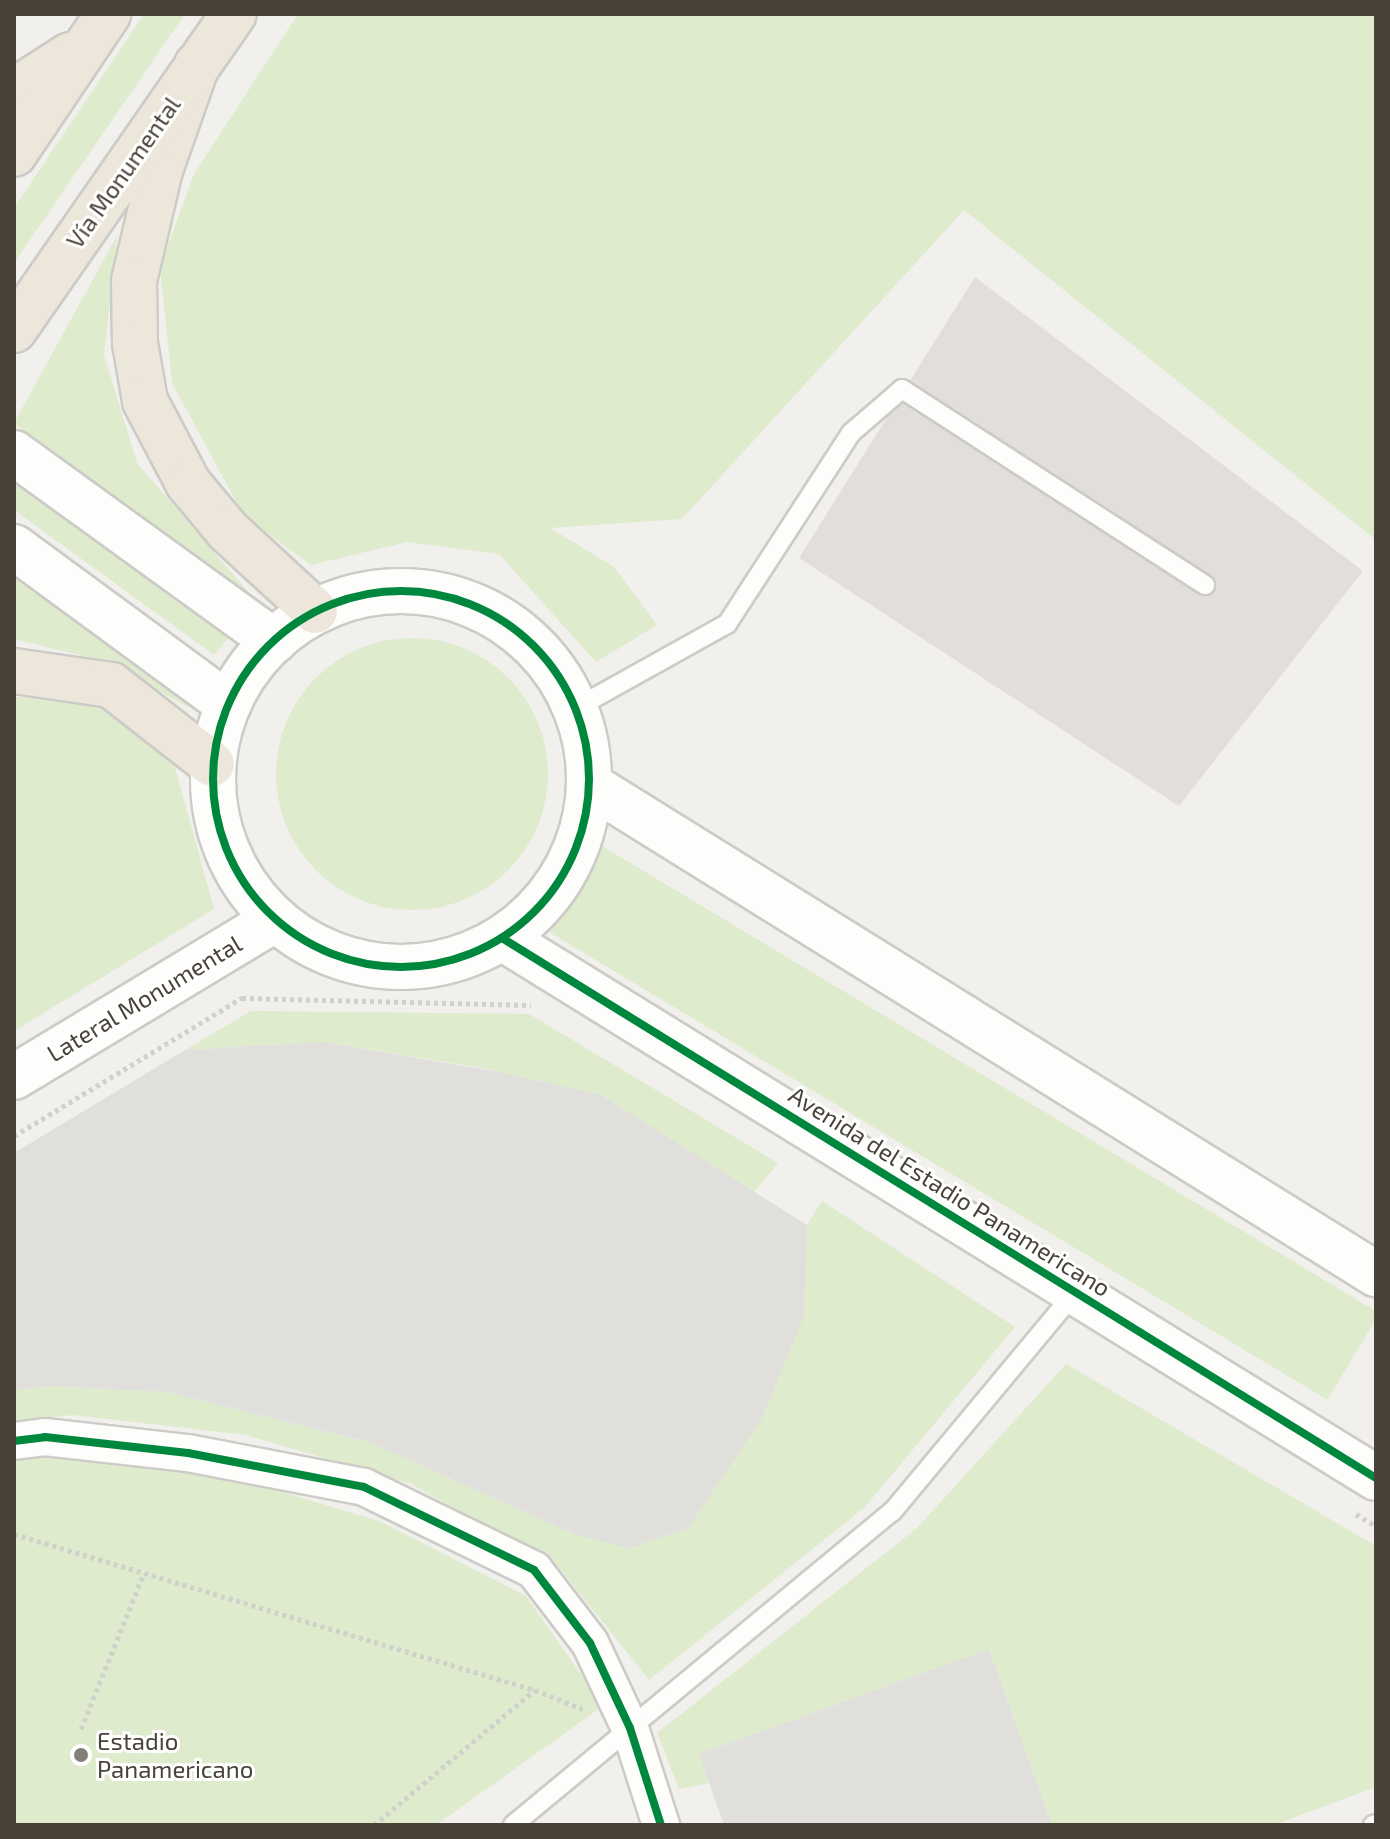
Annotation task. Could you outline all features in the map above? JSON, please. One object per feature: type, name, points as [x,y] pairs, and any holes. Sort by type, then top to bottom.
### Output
[{"type":"highway","name":"Vía Monumental","points":[[14,330],[234,14]]},
{"type":"highway","points":[[14,91],[96,29]]},
{"type":"highway","points":[[14,154],[96,29]]},
{"type":"highway","points":[[197,65],[160,170],[134,281],[135,343],[145,401],[191,487],[228,531],[315,611]]},
{"type":"highway","points":[[14,671],[111,685],[212,764]]},
{"type":"street","points":[[14,453],[274,641]]},
{"type":"street","points":[[14,547],[228,704]]},
{"type":"street","points":[[375,592],[437,594],[496,615],[544,655],[576,708],[587,746],[590,785],[583,830],[565,873],[538,909],[502,938],[446,962],[385,968],[325,953],[274,920],[238,875],[216,821],[212,764],[228,704],[248,669],[274,641],[315,611],[375,592]]},
{"type":"street","points":[[590,785],[1376,1274]]},
{"type":"street","name":"Lateral Monumental","points":[[14,1077],[274,920]]},
{"type":"street","name":"Avenida del Estadio Panamericano","points":[[502,938],[1075,1292],[1363,1494]]},
{"type":"street","points":[[14,1441],[45,1437],[188,1453],[364,1487],[534,1570],[590,1643],[630,1728],[661,1825]]},
{"type":"lane","points":[[576,708],[727,624],[851,433],[902,389],[1205,585]]},
{"type":"lane","points":[[513,1825],[892,1512],[1075,1292]]},
{"type":"path","points":[[14,1136],[242,998],[526,1002],[539,1010]]},
{"type":"path","points":[[1363,1494],[1376,1526]]},
{"type":"path","points":[[14,1534],[535,1690],[630,1728]]},
{"type":"path","points":[[81,1729],[144,1573]]},
{"type":"path","points":[[374,1825],[535,1690]]},
{"type":"shaded area","points":[[975,277],[1363,571],[1179,806],[799,558]]},
{"type":"shaded area","points":[[322,1042],[500,1072],[601,1095],[807,1225],[804,1316],[761,1420],[688,1528],[629,1548],[574,1534],[372,1443],[167,1392],[51,1386],[14,1390],[14,1153],[185,1050]]},
{"type":"shaded area","points":[[989,1649],[1052,1825],[724,1825],[699,1754]]},
{"type":"green space","points":[[144,14],[185,14],[14,263],[14,208]]},
{"type":"green space","points":[[298,14],[1376,14],[1376,540],[964,210],[682,519],[550,528],[614,567],[657,625],[596,662],[499,554],[407,542],[311,565],[244,516],[172,383],[160,267],[194,174]]},
{"type":"green space","points":[[118,234],[104,355],[137,463],[262,608],[14,423]]},
{"type":"green space","points":[[14,482],[230,636],[214,655],[14,510]]},
{"type":"green space","points":[[14,578],[191,695],[187,707],[112,663],[14,639]]},
{"type":"green space","points":[[399,638],[425,638],[464,648],[488,661],[508,678],[525,698],[538,722],[546,747],[546,801],[538,826],[525,850],[508,870],[488,887],[464,900],[439,908],[399,910],[348,894],[326,879],[307,860],[292,838],[282,814],[276,787],[276,761],[292,710],[307,688],[326,669],[348,654],[372,644]]},
{"type":"green space","points":[[14,697],[91,700],[173,760],[214,909],[14,1031]]},
{"type":"green space","points":[[602,846],[1376,1311],[1376,1319],[1327,1400],[550,933]]},
{"type":"green space","points":[[251,1011],[529,1014],[778,1163],[754,1192],[601,1095],[482,1068],[322,1042],[185,1050]]},
{"type":"green space","points":[[822,1201],[1015,1327],[865,1507],[649,1680],[557,1565],[409,1483],[246,1435],[73,1415],[14,1421],[14,1390],[51,1386],[167,1392],[372,1443],[574,1534],[804,1316],[807,1225]]},
{"type":"green space","points":[[1066,1364],[1376,1546],[1376,1787],[1274,1825],[1052,1825],[989,1649],[699,1754],[709,1783],[679,1789],[657,1733],[917,1528]]},
{"type":"green space","points":[[14,1455],[202,1468],[379,1521],[526,1596],[603,1706],[436,1825],[14,1825]]},
{"type":"cycle path","points":[[401,591],[438,595],[473,606],[505,623],[534,646],[557,675],[574,707],[585,742],[589,779],[585,816],[574,851],[557,883],[534,912],[505,935],[473,952],[438,963],[401,967],[364,963],[329,952],[297,935],[268,912],[245,883],[228,851],[217,816],[213,779],[217,742],[228,707],[245,675],[268,646],[297,623],[329,606],[364,595],[401,591]]},
{"type":"cycle path","points":[[502,938],[1376,1478]]},
{"type":"cycle path","points":[[14,1441],[45,1437],[188,1453],[364,1487],[534,1570],[590,1643],[630,1728],[661,1825]]},
{"type":"place","name":"Estadio Panamericano","points":[[81,1755]]}]
